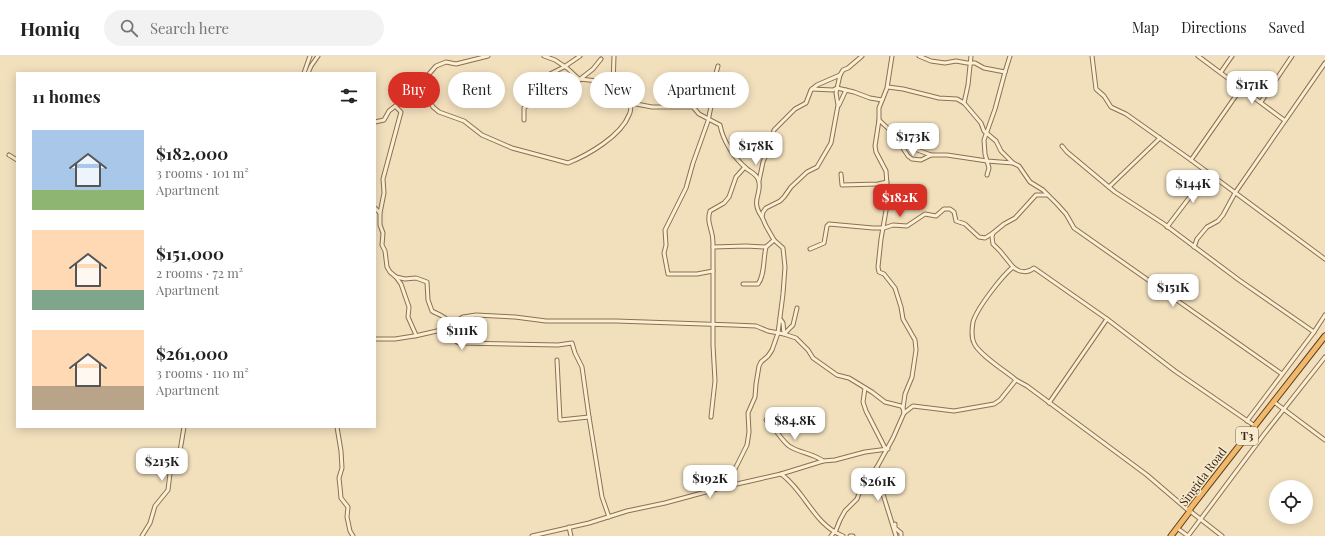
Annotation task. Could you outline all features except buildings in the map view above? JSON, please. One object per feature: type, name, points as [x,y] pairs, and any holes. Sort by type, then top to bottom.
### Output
[{"type":"highway","name":"Singida Road","points":[[1170,536],[1325,336]]},
{"type":"street","points":[[304,72],[310,56]]},
{"type":"street","points":[[308,72],[318,56]]},
{"type":"street","points":[[431,72],[436,66],[446,62],[456,64],[488,56]]},
{"type":"street","points":[[544,56],[555,60],[570,72]]},
{"type":"street","points":[[524,120],[524,108],[536,96],[548,75],[564,67],[580,56]]},
{"type":"street","points":[[613,72],[614,56]]},
{"type":"street","points":[[838,107],[836,93],[840,75],[843,70],[848,68],[862,56]]},
{"type":"street","points":[[892,56],[888,87],[879,108],[879,120],[875,146],[876,152],[886,171],[888,199],[881,239],[878,271],[885,275],[895,288],[903,319],[916,343],[911,382],[906,394],[903,408],[904,413]]},
{"type":"street","points":[[919,56],[931,61],[945,63],[956,61],[975,63],[984,68],[1005,72]]},
{"type":"street","points":[[964,103],[971,56]]},
{"type":"street","points":[[987,176],[989,169],[984,144],[986,133],[995,109],[1010,56]]},
{"type":"street","points":[[1092,56],[1096,89],[1104,96],[1111,107],[1126,114],[1191,160],[1325,259]]},
{"type":"street","points":[[1198,56],[1242,87],[1284,120]]},
{"type":"street","points":[[1221,72],[1232,56]]},
{"type":"street","points":[[1261,102],[1292,56]]},
{"type":"street","points":[[582,77],[593,69],[601,59]]},
{"type":"street","points":[[1194,247],[1203,232],[1210,225],[1218,221],[1284,120],[1325,63]]},
{"type":"street","points":[[713,271],[697,274],[668,274],[664,253],[666,245],[665,230],[686,188],[693,163],[709,120],[713,97],[713,84],[718,66]]},
{"type":"street","points":[[728,486],[747,445],[750,432],[748,413],[755,397],[759,366],[772,350],[778,333],[783,294],[785,262],[783,248],[774,240],[756,204],[763,162],[771,143],[773,132],[782,121],[795,109],[806,103],[808,95],[817,85],[840,75]]},
{"type":"street","points":[[888,87],[903,89],[939,98],[957,99],[964,103],[981,123],[984,132],[996,141],[1001,151],[1013,163],[1019,166],[1030,182],[1047,194],[1066,214],[1074,228],[1282,374]]},
{"type":"street","points":[[1191,160],[1242,87]]},
{"type":"street","points":[[812,89],[833,90],[837,88],[882,100]]},
{"type":"street","points":[[762,217],[766,208],[780,201],[807,172],[817,168],[831,143],[838,107],[846,90]]},
{"type":"street","points":[[645,106],[693,107],[699,114],[720,125],[725,141],[745,167],[754,174],[759,181]]},
{"type":"street","points":[[376,122],[384,120],[389,111],[393,108]]},
{"type":"street","points":[[398,108],[401,112],[383,179],[384,192],[380,213],[383,233],[382,245],[385,251],[387,267],[401,284],[409,307],[408,317],[415,336]]},
{"type":"street","points":[[434,108],[439,112],[464,121],[482,136],[512,148],[568,163],[589,153],[615,134],[626,121],[630,114],[630,108]]},
{"type":"street","points":[[879,120],[893,133],[908,156],[912,159],[921,160],[931,155]]},
{"type":"street","points":[[1109,187],[1160,138]]},
{"type":"street","points":[[901,144],[931,155],[1013,163]]},
{"type":"street","points":[[1062,146],[1067,152],[1109,187],[1167,226],[1239,280],[1314,332]]},
{"type":"street","points":[[9,155],[16,159]]},
{"type":"street","points":[[711,417],[714,403],[713,394],[715,381],[713,247],[712,235],[708,225],[708,217],[710,211],[724,203],[729,197],[736,177],[745,167]]},
{"type":"street","points":[[1167,226],[1208,173]]},
{"type":"street","points":[[841,174],[842,184],[878,184],[887,182]]},
{"type":"street","points":[[1036,186],[1036,195]]},
{"type":"street","points":[[810,249],[824,243],[827,226],[829,224],[884,228],[894,225],[907,226],[925,214],[936,216],[944,209],[950,209],[954,212],[956,221],[965,224],[979,237],[985,238],[1015,218],[1036,195],[1047,194]]},
{"type":"street","points":[[376,209],[380,213]]},
{"type":"street","points":[[993,233],[993,244],[1016,270],[1025,272],[1034,268],[1107,319],[1157,358],[1255,426]]},
{"type":"street","points":[[744,284],[758,284],[761,281],[766,247],[774,240]]},
{"type":"street","points":[[713,247],[766,247]]},
{"type":"street","points":[[1013,267],[1006,273],[981,307],[974,320],[972,328],[976,347],[1016,380],[1027,386],[1147,475],[1189,511],[1201,518],[1222,536]]},
{"type":"street","points":[[396,277],[405,280],[416,278],[427,282],[428,300],[432,311],[446,319],[453,338],[459,343],[558,345],[572,342],[575,353],[582,366],[602,497],[609,517]]},
{"type":"street","points":[[784,334],[793,325],[797,308]]},
{"type":"street","points":[[376,339],[395,339],[415,336],[450,327],[463,317],[476,315],[515,316],[546,321],[616,321],[756,326],[784,334],[797,340],[808,350],[813,358],[837,375],[849,378],[885,402],[901,406],[903,408]]},
{"type":"street","points":[[1246,421],[1314,332],[1325,315]]},
{"type":"street","points":[[780,319],[783,323],[784,334]]},
{"type":"street","points":[[1049,403],[1107,319]]},
{"type":"street","points":[[1176,528],[1188,536],[1325,357]]},
{"type":"street","points":[[557,360],[560,420],[589,417]]},
{"type":"street","points":[[831,536],[840,518],[856,499],[862,486],[877,466],[904,413],[913,406],[954,411],[994,404],[1000,400],[1016,380]]},
{"type":"street","points":[[865,388],[863,400],[866,411],[886,449]]},
{"type":"street","points":[[1274,402],[1325,440]]},
{"type":"street","points":[[766,420],[772,424],[785,442],[790,446],[819,458],[823,462]]},
{"type":"street","points":[[142,536],[150,523],[155,506],[168,490],[172,466],[180,451],[184,428]]},
{"type":"street","points":[[337,428],[342,451],[342,468],[339,482],[342,498],[348,507],[347,517],[350,531],[353,536]]},
{"type":"street","points":[[532,536],[569,528],[823,462],[865,452],[886,449]]},
{"type":"street","points":[[877,466],[882,491],[894,525],[896,536]]},
{"type":"street","points":[[781,474],[791,482],[815,513],[834,532],[843,536]]},
{"type":"street","points":[[894,525],[899,521]]},
{"type":"street","points":[[894,525],[900,532],[901,536]]},
{"type":"street","points":[[569,528],[571,536]]}]
